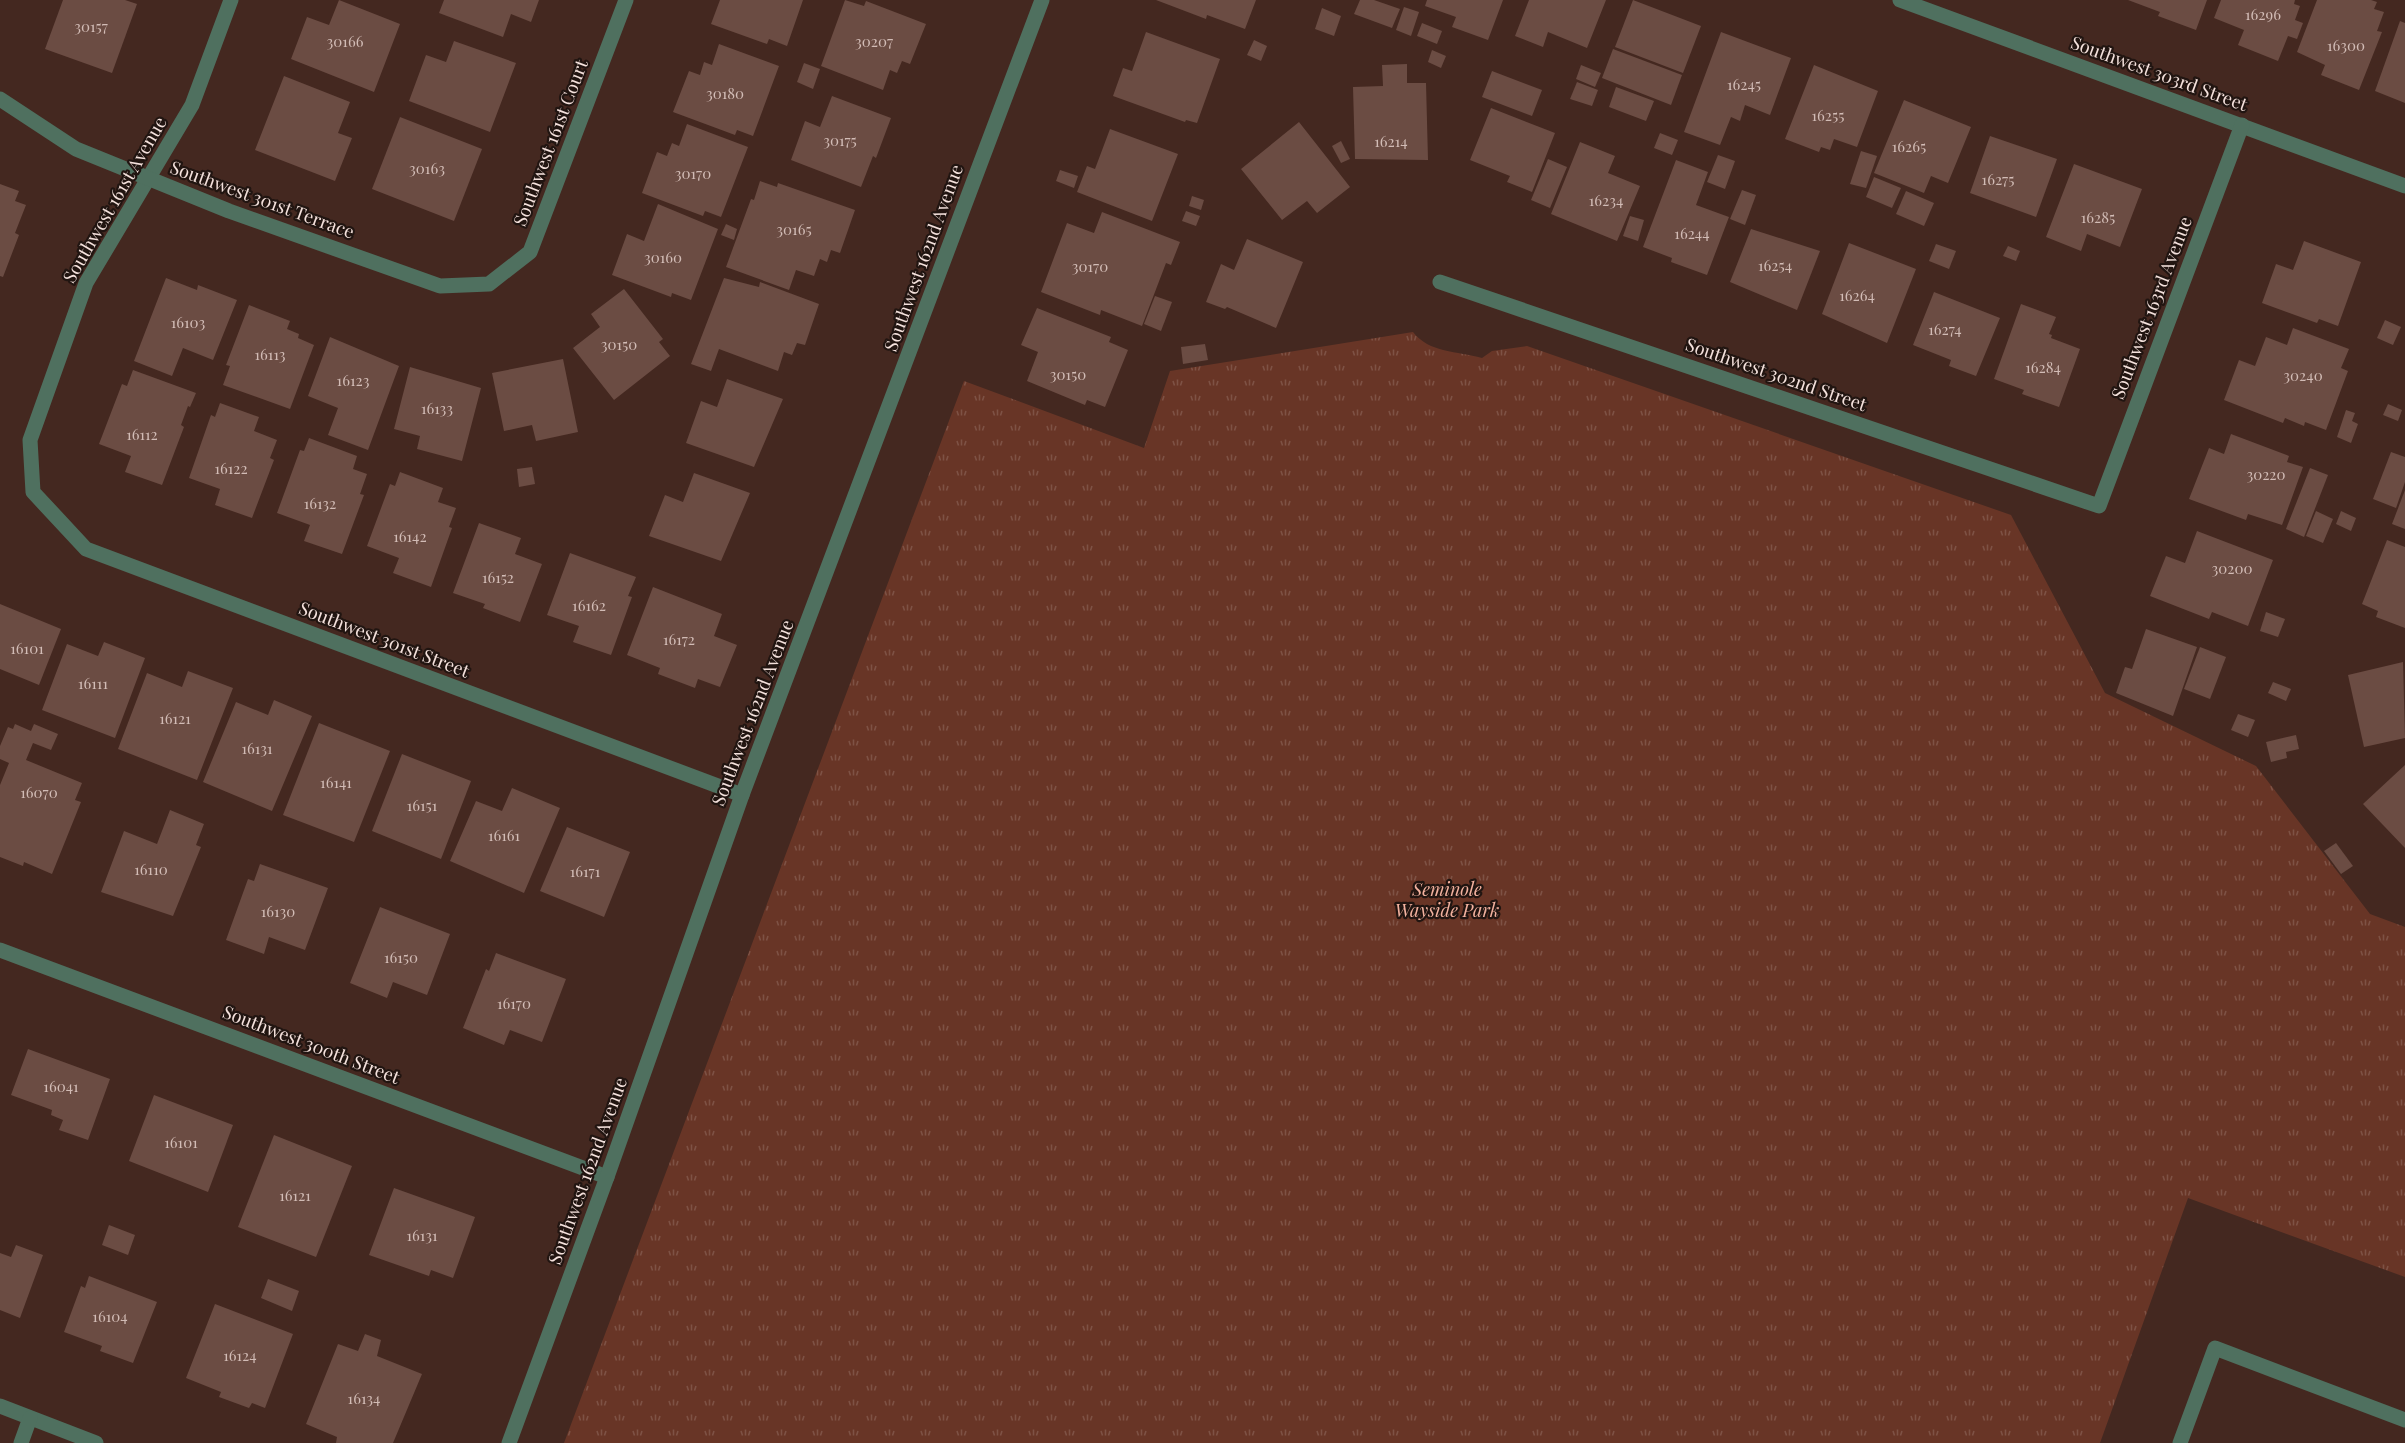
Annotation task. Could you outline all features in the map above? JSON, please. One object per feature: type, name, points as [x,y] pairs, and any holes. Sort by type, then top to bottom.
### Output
[{"type":"street","name":"Southwest 161st Avenue","points":[[33,492],[30,440],[86,283],[192,105],[231,0]]},
{"type":"street","name":"Southwest 161st Court","points":[[489,284],[530,252],[626,0]]},
{"type":"street","name":"Southwest 162nd Avenue","points":[[509,1443],[608,1177],[742,795],[1042,0]]},
{"type":"street","name":"Southwest 303rd Street","points":[[1900,0],[2405,186]]},
{"type":"street","name":"Southwest 301st Terrace","points":[[0,99],[76,149],[229,211],[440,286],[489,284]]},
{"type":"street","name":"Southwest 163rd Avenue","points":[[2099,506],[2242,125]]},
{"type":"street","name":"Southwest 302nd Street","points":[[1440,282],[2099,506]]},
{"type":"street","name":"Southwest 301st Street","points":[[33,492],[86,549],[742,795]]},
{"type":"street","name":"Southwest 300th Street","points":[[0,950],[608,1177]]},
{"type":"street","points":[[2180,1443],[2215,1348],[2405,1420]]},
{"type":"street","points":[[0,1406],[96,1443]]},
{"type":"street","points":[[21,1443],[30,1418]]},
{"type":"green space","name":"Seminole Wayside Park","points":[[1413,332],[1435,348],[1482,358],[1492,351],[1527,346],[2011,515],[2105,693],[2256,766],[2370,914],[2405,927],[2405,1277],[2188,1198],[2100,1443],[564,1443],[964,381],[1144,448],[1170,371]]},
{"type":"building","points":[[63,0],[125,0],[137,4],[112,73],[45,49]]},
{"type":"building","points":[[339,0],[400,24],[374,92],[291,59],[307,17],[329,25]]},
{"type":"building","points":[[444,0],[539,0],[531,22],[511,14],[503,37],[439,13]]},
{"type":"building","points":[[720,0],[803,0],[787,46],[769,39],[767,44],[711,24]]},
{"type":"building","points":[[845,0],[864,6],[866,1],[926,24],[910,64],[902,61],[897,73],[890,70],[883,90],[821,66]]},
{"type":"building","points":[[1156,0],[1256,0],[1245,29],[1207,15],[1206,19]]},
{"type":"building","points":[[1360,0],[1374,0],[1400,9],[1392,28],[1354,14]]},
{"type":"building","points":[[1427,0],[1503,0],[1488,40],[1452,27],[1456,17],[1425,6]]},
{"type":"building","points":[[1529,0],[1606,0],[1587,48],[1548,32],[1543,47],[1515,36]]},
{"type":"building","points":[[1633,0],[1701,26],[1683,73],[1615,47]]},
{"type":"building","points":[[2128,0],[2207,0],[2196,30],[2158,16],[2160,12]]},
{"type":"building","points":[[2221,0],[2295,0],[2294,4],[2300,6],[2295,20],[2303,23],[2297,39],[2288,36],[2278,61],[2238,45],[2244,30],[2214,18]]},
{"type":"building","points":[[2317,0],[2371,0],[2377,2],[2374,9],[2384,12],[2377,31],[2382,32],[2359,90],[2321,75],[2325,65],[2297,52]]},
{"type":"building","points":[[1404,7],[1419,12],[1411,36],[1396,30]]},
{"type":"building","points":[[1322,8],[1341,16],[1334,36],[1315,29]]},
{"type":"building","points":[[2400,21],[2405,23],[2405,103],[2375,91]]},
{"type":"building","points":[[1422,23],[1442,31],[1437,44],[1417,36]]},
{"type":"building","points":[[1146,32],[1220,59],[1197,123],[1186,120],[1185,122],[1113,96],[1123,68],[1132,71]]},
{"type":"building","points":[[1721,32],[1791,58],[1770,115],[1745,105],[1740,121],[1731,117],[1720,145],[1684,132]]},
{"type":"building","points":[[1254,40],[1267,46],[1261,61],[1247,55]]},
{"type":"building","points":[[454,41],[516,63],[490,132],[409,101],[426,55],[446,62]]},
{"type":"building","points":[[719,44],[779,66],[753,136],[737,130],[735,135],[673,112],[689,71],[700,75],[704,62],[712,65]]},
{"type":"building","points":[[1613,49],[1682,75],[1671,105],[1602,78]]},
{"type":"building","points":[[1432,50],[1446,56],[1441,68],[1428,62]]},
{"type":"building","points":[[804,63],[820,69],[813,89],[797,82]]},
{"type":"building","points":[[1407,64],[1407,83],[1426,83],[1428,160],[1355,159],[1353,87],[1383,86],[1382,65]]},
{"type":"building","points":[[1581,65],[1601,73],[1595,87],[1576,79]]},
{"type":"building","points":[[1814,65],[1878,91],[1857,147],[1834,139],[1830,150],[1821,147],[1819,152],[1785,139]]},
{"type":"building","points":[[1492,71],[1542,90],[1532,116],[1482,97]]},
{"type":"building","points":[[284,76],[350,102],[338,133],[352,138],[335,181],[255,150]]},
{"type":"building","points":[[1577,82],[1598,90],[1592,106],[1570,99]]},
{"type":"building","points":[[1616,87],[1654,101],[1646,121],[1609,107]]},
{"type":"building","points":[[832,96],[891,118],[876,158],[873,156],[861,187],[791,160],[805,121],[820,127]]},
{"type":"building","points":[[1904,100],[1971,127],[1948,183],[1931,176],[1924,193],[1874,173]]},
{"type":"building","points":[[1491,108],[1555,133],[1532,192],[1507,182],[1510,176],[1470,160]]},
{"type":"building","points":[[400,117],[482,149],[454,221],[372,189]]},
{"type":"building","points":[[1299,122],[1350,187],[1317,213],[1307,201],[1282,220],[1241,169]]},
{"type":"building","points":[[687,124],[748,147],[721,217],[705,211],[703,216],[642,193],[657,152],[667,156],[672,143],[679,146]]},
{"type":"building","points":[[1110,129],[1178,154],[1152,221],[1077,192],[1087,166],[1095,169]]},
{"type":"building","points":[[1660,133],[1678,140],[1672,155],[1654,148]]},
{"type":"building","points":[[1990,136],[2057,159],[2036,217],[1970,193]]},
{"type":"building","points":[[1341,141],[1350,159],[1341,163],[1332,146]]},
{"type":"building","points":[[1580,142],[1615,156],[1608,173],[1640,186],[1617,241],[1551,214]]},
{"type":"building","points":[[1861,151],[1877,156],[1866,188],[1850,184]]},
{"type":"building","points":[[1718,155],[1735,161],[1725,189],[1707,182]]},
{"type":"building","points":[[1548,159],[1567,167],[1550,208],[1531,200]]},
{"type":"building","points":[[1676,160],[1708,172],[1696,205],[1729,217],[1707,275],[1671,262],[1672,258],[1643,247]]},
{"type":"building","points":[[2074,164],[2142,189],[2120,247],[2087,234],[2081,251],[2046,237]]},
{"type":"building","points":[[1060,170],[1078,176],[1074,188],[1056,181]]},
{"type":"building","points":[[1874,177],[1901,188],[1892,208],[1866,197]]},
{"type":"building","points":[[760,181],[777,187],[778,183],[855,210],[840,253],[831,250],[827,262],[820,259],[814,276],[796,270],[789,290],[726,267]]},
{"type":"building","points":[[0,184],[19,191],[15,201],[26,205],[15,233],[19,235],[3,277],[0,276]]},
{"type":"building","points":[[1742,190],[1756,195],[1745,225],[1730,219]]},
{"type":"building","points":[[1906,191],[1934,203],[1924,226],[1896,214]]},
{"type":"building","points":[[1192,196],[1204,200],[1201,210],[1189,206]]},
{"type":"building","points":[[658,204],[718,229],[691,300],[672,293],[671,297],[612,275],[627,234],[644,241]]},
{"type":"building","points":[[1186,211],[1200,216],[1196,226],[1182,221]]},
{"type":"building","points":[[1102,212],[1180,242],[1171,265],[1166,263],[1142,326],[1101,310],[1100,315],[1041,292],[1067,223],[1094,233]]},
{"type":"building","points":[[1630,216],[1644,220],[1638,241],[1623,236]]},
{"type":"building","points":[[726,224],[737,229],[734,240],[721,235]]},
{"type":"building","points":[[1751,229],[1820,251],[1797,310],[1730,282]]},
{"type":"building","points":[[1247,239],[1303,262],[1276,328],[1227,307],[1225,309],[1206,302],[1221,264],[1234,270]]},
{"type":"building","points":[[2304,241],[2361,262],[2338,326],[2319,319],[2317,323],[2262,303],[2276,264],[2293,270]]},
{"type":"building","points":[[1849,243],[1916,269],[1887,343],[1822,314]]},
{"type":"building","points":[[1936,244],[1956,251],[1949,269],[1929,261]]},
{"type":"building","points":[[2008,246],[2020,251],[2016,261],[2003,256]]},
{"type":"building","points":[[166,278],[197,290],[198,285],[237,300],[213,360],[183,348],[172,376],[134,361]]},
{"type":"building","points":[[724,278],[759,287],[760,282],[819,304],[805,345],[797,343],[792,355],[784,352],[778,371],[719,349],[711,371],[691,364]]},
{"type":"building","points":[[624,289],[663,339],[659,342],[670,356],[614,400],[573,348],[600,327],[591,314]]},
{"type":"building","points":[[1934,292],[2000,318],[1976,376],[1949,366],[1951,360],[1913,345]]},
{"type":"building","points":[[1155,296],[1172,302],[1161,331],[1144,324]]},
{"type":"building","points":[[2021,304],[2056,317],[2049,334],[2052,335],[2051,338],[2080,349],[2059,407],[2022,394],[2024,390],[1994,379]]},
{"type":"building","points":[[249,305],[290,321],[287,329],[299,334],[298,338],[314,345],[290,409],[223,385],[230,366],[226,365]]},
{"type":"building","points":[[1037,308],[1111,337],[1109,342],[1128,350],[1105,407],[1087,400],[1085,405],[1027,381],[1038,352],[1021,345]]},
{"type":"building","points":[[2385,320],[2401,327],[2393,345],[2377,338]]},
{"type":"building","points":[[2293,328],[2349,349],[2341,368],[2348,371],[2326,430],[2305,422],[2304,426],[2285,418],[2283,423],[2224,400],[2239,360],[2255,366],[2266,337],[2287,345]]},
{"type":"building","points":[[330,337],[399,366],[368,450],[328,435],[338,408],[308,396]]},
{"type":"building","points":[[1205,344],[1208,360],[1183,364],[1181,347]]},
{"type":"building","points":[[563,359],[578,432],[536,441],[532,425],[504,431],[492,373]]},
{"type":"building","points":[[410,367],[481,388],[462,461],[417,449],[420,436],[394,429]]},
{"type":"building","points":[[133,370],[196,393],[190,407],[188,406],[181,425],[184,427],[162,485],[125,472],[131,456],[99,444],[122,384],[127,386]]},
{"type":"building","points":[[727,379],[783,399],[754,467],[686,443],[701,401],[717,407]]},
{"type":"building","points":[[220,403],[259,417],[254,431],[277,440],[270,458],[274,460],[252,518],[215,505],[220,489],[189,478],[211,415],[215,417]]},
{"type":"building","points":[[2388,404],[2402,410],[2398,421],[2383,415]]},
{"type":"building","points":[[2346,410],[2355,413],[2352,421],[2358,424],[2351,443],[2337,437]]},
{"type":"building","points":[[2231,434],[2289,456],[2287,462],[2303,467],[2282,525],[2248,514],[2246,520],[2189,499],[2209,448],[2224,454]]},
{"type":"building","points":[[309,438],[357,456],[353,469],[367,474],[360,494],[364,495],[342,554],[304,541],[310,525],[277,513],[300,450],[304,451]]},
{"type":"building","points":[[2391,452],[2405,457],[2405,482],[2396,508],[2373,499]]},
{"type":"building","points":[[532,467],[535,484],[519,487],[517,469]]},
{"type":"building","points":[[2310,468],[2328,475],[2304,537],[2286,529]]},
{"type":"building","points":[[400,472],[443,488],[438,502],[456,508],[449,527],[452,528],[431,587],[393,573],[399,558],[367,546],[390,484],[395,486]]},
{"type":"building","points":[[694,473],[750,493],[721,561],[649,536],[665,495],[683,502]]},
{"type":"building","points":[[2405,490],[2405,529],[2392,524]]},
{"type":"building","points":[[2316,511],[2333,519],[2323,543],[2306,536]]},
{"type":"building","points":[[2341,511],[2356,518],[2351,531],[2336,524]]},
{"type":"building","points":[[479,523],[521,538],[515,554],[542,564],[520,622],[483,608],[485,604],[453,593]]},
{"type":"building","points":[[2197,531],[2273,560],[2248,626],[2212,612],[2209,619],[2150,596],[2166,556],[2185,563]]},
{"type":"building","points":[[2387,540],[2405,547],[2405,628],[2376,617],[2378,611],[2362,604]]},
{"type":"building","points":[[570,553],[636,577],[628,596],[632,597],[611,655],[573,642],[579,626],[547,615]]},
{"type":"building","points":[[653,587],[722,614],[714,636],[737,645],[720,687],[698,679],[695,688],[658,674],[660,668],[627,655]]},
{"type":"building","points":[[0,604],[61,629],[39,685],[0,669]]},
{"type":"building","points":[[2266,612],[2285,619],[2278,637],[2260,631]]},
{"type":"building","points":[[2146,629],[2197,647],[2173,716],[2116,693],[2125,667],[2132,669]]},
{"type":"building","points":[[104,642],[145,658],[115,738],[42,710],[67,644],[98,656]]},
{"type":"building","points":[[2200,647],[2226,657],[2210,699],[2184,689]]},
{"type":"building","points":[[2403,662],[2405,738],[2364,747],[2348,675]]},
{"type":"building","points":[[188,671],[233,688],[197,780],[118,749],[147,673],[182,687]]},
{"type":"building","points":[[2273,682],[2291,689],[2286,701],[2268,693]]},
{"type":"building","points":[[274,700],[312,716],[272,811],[203,782],[236,702],[268,715]]},
{"type":"building","points":[[2238,714],[2255,720],[2248,737],[2231,730]]},
{"type":"building","points":[[319,723],[390,751],[354,842],[283,815]]},
{"type":"building","points":[[15,724],[31,731],[34,724],[58,734],[51,750],[33,743],[26,760],[82,783],[75,800],[81,802],[52,874],[24,862],[23,866],[0,857],[0,785],[9,763],[0,759],[0,746],[8,727],[13,729]]},
{"type":"building","points":[[2296,735],[2299,749],[2286,752],[2287,758],[2271,762],[2266,742]]},
{"type":"building","points":[[402,754],[471,781],[441,859],[372,831]]},
{"type":"building","points":[[2405,765],[2405,848],[2363,804]]},
{"type":"building","points":[[512,788],[560,808],[524,893],[450,861],[476,801],[502,811]]},
{"type":"building","points":[[170,810],[204,824],[196,845],[201,847],[173,916],[101,892],[124,831],[157,844]]},
{"type":"building","points":[[567,827],[630,852],[604,917],[540,891]]},
{"type":"building","points":[[2336,843],[2353,866],[2341,874],[2324,851]]},
{"type":"building","points":[[260,864],[328,888],[305,950],[269,937],[264,954],[226,940],[248,879],[254,881]]},
{"type":"building","points":[[380,907],[450,934],[427,995],[393,982],[387,998],[350,983]]},
{"type":"building","points":[[496,953],[566,979],[542,1042],[510,1030],[504,1045],[463,1028],[486,969],[489,971]]},
{"type":"building","points":[[28,1049],[110,1079],[88,1140],[59,1130],[63,1120],[51,1115],[52,1110],[11,1095]]},
{"type":"building","points":[[154,1095],[233,1125],[208,1192],[129,1161]]},
{"type":"building","points":[[274,1135],[352,1166],[316,1257],[238,1227]]},
{"type":"building","points":[[394,1188],[475,1217],[453,1278],[431,1270],[429,1276],[369,1255]]},
{"type":"building","points":[[109,1225],[135,1235],[128,1255],[102,1245]]},
{"type":"building","points":[[16,1245],[43,1255],[20,1318],[0,1310],[0,1253],[11,1257]]},
{"type":"building","points":[[89,1276],[157,1302],[133,1363],[100,1351],[102,1346],[64,1332],[81,1286],[85,1288]]},
{"type":"building","points":[[268,1279],[299,1291],[292,1311],[261,1298]]},
{"type":"building","points":[[215,1304],[293,1334],[265,1408],[252,1403],[249,1408],[219,1397],[221,1392],[186,1378]]},
{"type":"building","points":[[365,1334],[381,1340],[377,1356],[422,1374],[393,1443],[336,1443],[337,1437],[306,1424],[338,1344],[358,1351]]}]
